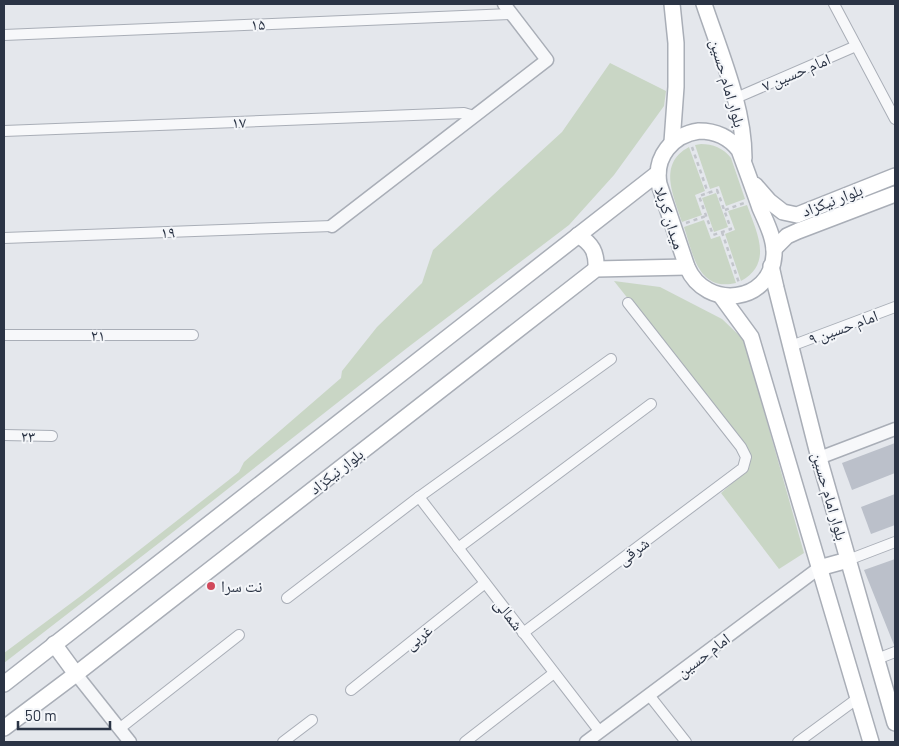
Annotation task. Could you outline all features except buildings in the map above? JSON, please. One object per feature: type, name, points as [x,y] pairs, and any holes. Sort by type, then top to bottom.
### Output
[{"type":"main road","points":[[672,4],[676,43],[676,87],[672,142]]},
{"type":"main road","name":"بلوار امام حسین","points":[[704,4],[736,98],[744,141],[744,164]]},
{"type":"main road","points":[[672,142],[688,133],[705,131],[722,135],[732,142],[739,150],[771,237],[774,249],[771,266],[763,281],[754,289],[738,296],[721,296]]},
{"type":"main road","name":"میدان کربلا","points":[[672,142],[660,161],[658,184],[692,277],[700,286],[721,296]]},
{"type":"main road","points":[[4,684],[658,173]]},
{"type":"main road","name":"بلوار نیکزاد","points":[[750,181],[783,212],[797,215],[895,176]]},
{"type":"main road","name":"بلوار نیکزاد","points":[[774,249],[787,236],[895,194]]},
{"type":"main road","points":[[578,235],[593,249],[597,259],[596,269],[687,267]]},
{"type":"main road","name":"بلوار امام حسین","points":[[771,266],[819,458],[895,723]]},
{"type":"main road","name":"بلوار نیکزاد","points":[[4,728],[596,269]]},
{"type":"main road","name":"بلوار امام حسین","points":[[721,296],[750,337],[871,742]]},
{"type":"main road","points":[[819,568],[848,560]]},
{"type":"main road","points":[[54,644],[76,674]]},
{"type":"street","points":[[834,4],[895,119]]},
{"type":"street","points":[[332,226],[547,60],[508,9]]},
{"type":"street","name":"۱۵","points":[[4,35],[508,9]]},
{"type":"street","name":"امام حسین ۷","points":[[736,98],[856,46]]},
{"type":"street","name":"۱۷","points":[[4,131],[464,113],[474,116]]},
{"type":"street","name":"۱۹","points":[[4,238],[332,226]]},
{"type":"street","name":"شرقی","points":[[524,633],[742,468],[746,457],[742,447],[628,304]]},
{"type":"street","name":"امام حسین ۹","points":[[790,346],[895,307]]},
{"type":"street","name":"۲۱","points":[[4,336],[193,335]]},
{"type":"street","points":[[287,598],[418,497],[610,359]]},
{"type":"street","points":[[458,548],[651,404]]},
{"type":"street","points":[[819,458],[895,429]]},
{"type":"street","name":"۲۳","points":[[4,435],[52,436]]},
{"type":"street","name":"شمالی","points":[[418,497],[600,732]]},
{"type":"street","points":[[848,560],[895,542]]},
{"type":"street","name":"امام حسین","points":[[586,742],[819,568]]},
{"type":"street","name":"غربی","points":[[351,690],[485,583]]},
{"type":"street","points":[[119,729],[240,635]]},
{"type":"street","points":[[877,659],[895,652]]},
{"type":"street","points":[[465,742],[554,673]]},
{"type":"street","points":[[76,674],[130,742]]},
{"type":"street","points":[[649,695],[686,742]]},
{"type":"street","points":[[798,742],[858,698]]},
{"type":"street","points":[[283,742],[312,720]]},
{"type":"path","points":[[688,133],[708,193]]},
{"type":"path","points":[[717,190],[731,229],[712,235],[699,196],[708,193],[717,190]]},
{"type":"path","points":[[724,210],[757,198]]},
{"type":"path","points":[[673,228],[706,216]]},
{"type":"path","points":[[722,232],[740,285]]},
{"type":"path","points":[[735,286],[744,283]]},
{"type":"green space","points":[[610,63],[666,91],[664,106],[614,175],[569,225],[407,348],[4,663],[4,653],[82,595],[239,472],[244,462],[341,378],[342,371],[377,327],[422,283],[433,250],[562,132]]},
{"type":"green space","points":[[701,144],[718,147],[731,158],[745,199],[726,206],[719,186],[710,189],[695,145]]},
{"type":"green space","points":[[689,147],[705,191],[695,195],[702,215],[682,222],[672,191],[671,171],[673,162],[679,154]]},
{"type":"green space","points":[[716,193],[728,227],[714,232],[702,198]]},
{"type":"green space","points":[[747,205],[758,236],[760,256],[751,274],[741,281],[725,234],[735,230],[728,211]]},
{"type":"green space","points":[[704,220],[711,239],[720,236],[736,283],[723,284],[713,282],[705,276],[694,259],[684,227]]},
{"type":"green space","points":[[614,281],[660,287],[722,319],[744,340],[804,553],[779,569],[721,493],[749,468],[751,457],[747,449]]},
{"type":"place","name":"نت سرا","points":[[211,586]]}]
